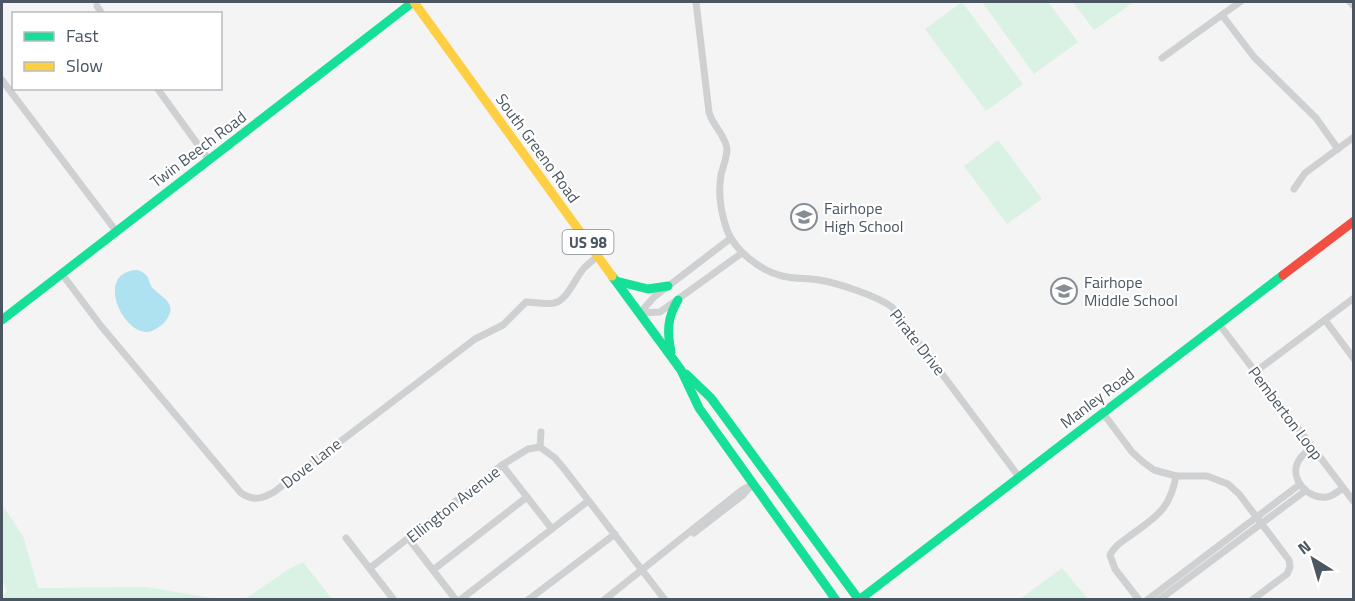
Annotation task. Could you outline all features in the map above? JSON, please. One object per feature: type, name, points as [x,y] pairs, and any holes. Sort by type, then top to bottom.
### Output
[{"type":"street","name":"Twin Beech Road","points":[[2,320],[414,2]]},
{"type":"street","name":"South Greeno Road","points":[[414,2],[672,358],[681,370],[711,398],[859,600]]},
{"type":"street","name":"Pirate Drive","points":[[696,2],[709,112],[711,120],[726,143],[726,158],[719,189],[731,238],[742,252],[780,276],[821,280],[879,299],[892,307],[1019,477]]},
{"type":"street","points":[[1162,58],[1240,2]]},
{"type":"street","points":[[1350,2],[1353,6]]},
{"type":"street","points":[[97,6],[101,12]]},
{"type":"street","points":[[1222,15],[1254,57],[1316,118],[1338,149]]},
{"type":"street","points":[[2,80],[116,231]]},
{"type":"street","points":[[158,90],[209,160]]},
{"type":"street","points":[[1294,189],[1305,173],[1353,137]]},
{"type":"street","name":"Manley Road","points":[[859,600],[1353,221]]},
{"type":"street","points":[[640,314],[654,297],[731,238]]},
{"type":"street","points":[[640,314],[660,312],[742,252]]},
{"type":"street","name":"Dove Lane","points":[[62,274],[101,326],[237,489],[249,498],[259,499],[274,492],[475,339],[508,321],[526,302],[545,304],[559,302],[568,294],[573,282],[585,267],[598,256]]},
{"type":"street","points":[[616,281],[656,290],[668,286]]},
{"type":"street","points":[[1256,372],[1353,298]]},
{"type":"street","points":[[672,358],[666,324],[678,300]]},
{"type":"street","points":[[1325,320],[1353,359]]},
{"type":"street","name":"Pemberton Loop","points":[[1219,324],[1353,502]]},
{"type":"street","name":"South Greeno Road","points":[[681,370],[699,408],[836,600]]},
{"type":"street","points":[[1103,413],[1143,462],[1161,473],[1176,476],[1208,476],[1228,484],[1239,494],[1286,554],[1290,567],[1287,574],[1252,600]]},
{"type":"street","points":[[542,432],[540,447],[555,458],[665,600]]},
{"type":"street","name":"Ellington Avenue","points":[[370,568],[502,465],[528,449],[540,447]]},
{"type":"street","points":[[1312,447],[1298,461],[1296,474],[1299,485],[1312,495],[1326,497],[1343,488]]},
{"type":"street","points":[[502,465],[552,529]]},
{"type":"street","points":[[1139,600],[1115,569],[1110,555],[1118,545],[1159,514],[1173,492],[1176,476]]},
{"type":"street","points":[[604,600],[743,495],[753,484]]},
{"type":"street","points":[[1159,600],[1299,485]]},
{"type":"street","points":[[1147,600],[1259,520],[1305,491]]},
{"type":"street","points":[[433,570],[527,497]]},
{"type":"street","points":[[408,538],[458,600],[588,501]]},
{"type":"street","points":[[528,600],[615,534]]},
{"type":"street","points":[[346,538],[394,600]]},
{"type":"green space","points":[[962,2],[1023,84],[986,111],[925,29]]},
{"type":"green space","points":[[982,2],[1048,2],[1078,42],[1034,74]]},
{"type":"green space","points":[[1073,2],[1134,2],[1094,30]]},
{"type":"green space","points":[[998,140],[1042,199],[1007,224],[964,166]]},
{"type":"green space","points":[[2,505],[23,536],[38,588],[146,587],[218,599],[2,599],[7,592],[2,578]]},
{"type":"green space","points":[[303,562],[332,599],[245,599],[289,569]]},
{"type":"green space","points":[[1062,568],[1088,599],[1020,599]]},
{"type":"water","points":[[138,270],[148,277],[152,287],[167,301],[170,308],[164,323],[148,332],[138,330],[129,323],[122,314],[115,291],[117,280],[125,273]]},
{"type":"traffic: fast","points":[[2,320],[413,2]]},
{"type":"traffic: fast","points":[[859,600],[1283,275]]},
{"type":"traffic: fast","points":[[612,276],[681,370],[699,408],[836,600]]},
{"type":"traffic: fast","points":[[616,281],[648,289],[668,286]]},
{"type":"traffic: fast","points":[[671,352],[669,325],[678,300]]},
{"type":"traffic: fast","points":[[686,374],[711,398],[859,600]]},
{"type":"traffic: slow","points":[[414,2],[612,276]]},
{"type":"traffic: jam","points":[[1283,275],[1354,221]]},
{"type":"place","name":"Fairhope High School","points":[[804,217]]},
{"type":"place","name":"Fairhope Middle School","points":[[1064,291]]}]
